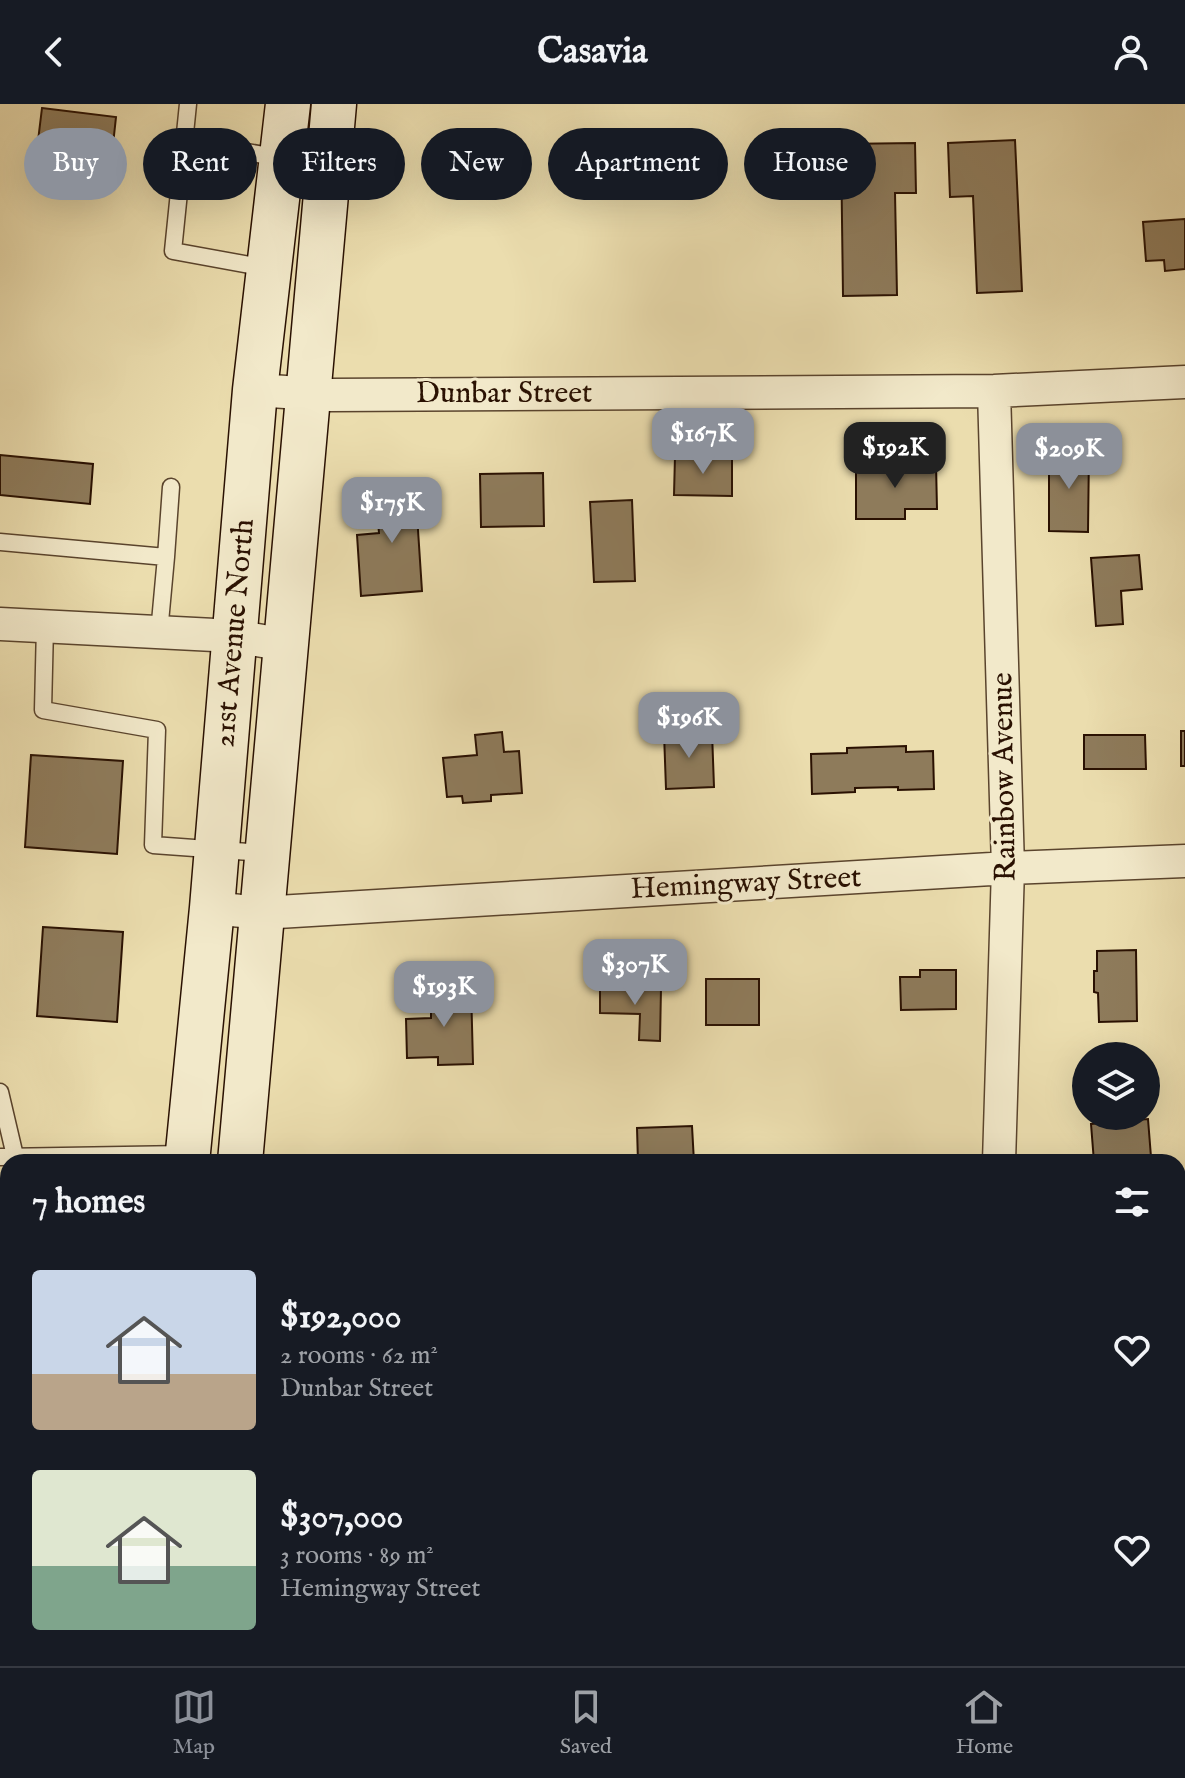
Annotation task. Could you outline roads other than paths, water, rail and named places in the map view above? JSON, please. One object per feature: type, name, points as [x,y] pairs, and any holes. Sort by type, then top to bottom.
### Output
[{"type":"main road","name":"21st Avenue North","points":[[285,128],[288,104]]},
{"type":"main road","name":"21st Avenue North","points":[[241,1154],[334,104]]},
{"type":"main road","name":"21st Avenue North","points":[[188,1154],[255,390],[277,200]]},
{"type":"street","name":"Dunbar Street","points":[[255,390],[308,395],[994,391],[1185,382]]},
{"type":"street","name":"Rainbow Avenue","points":[[994,391],[1008,868],[999,1154]]},
{"type":"street","points":[[0,624],[234,636],[286,645]]},
{"type":"street","name":"Hemingway Street","points":[[212,908],[261,913],[1008,868],[1185,861]]},
{"type":"lane","points":[[185,128],[188,104]]},
{"type":"lane","points":[[178,200],[173,251],[269,268]]},
{"type":"lane","points":[[159,633],[171,487]]},
{"type":"lane","points":[[0,542],[166,557]]},
{"type":"lane","points":[[45,626],[43,710],[157,730],[153,845],[267,853]]},
{"type":"lane","points":[[0,1092],[5,1154]]}]
